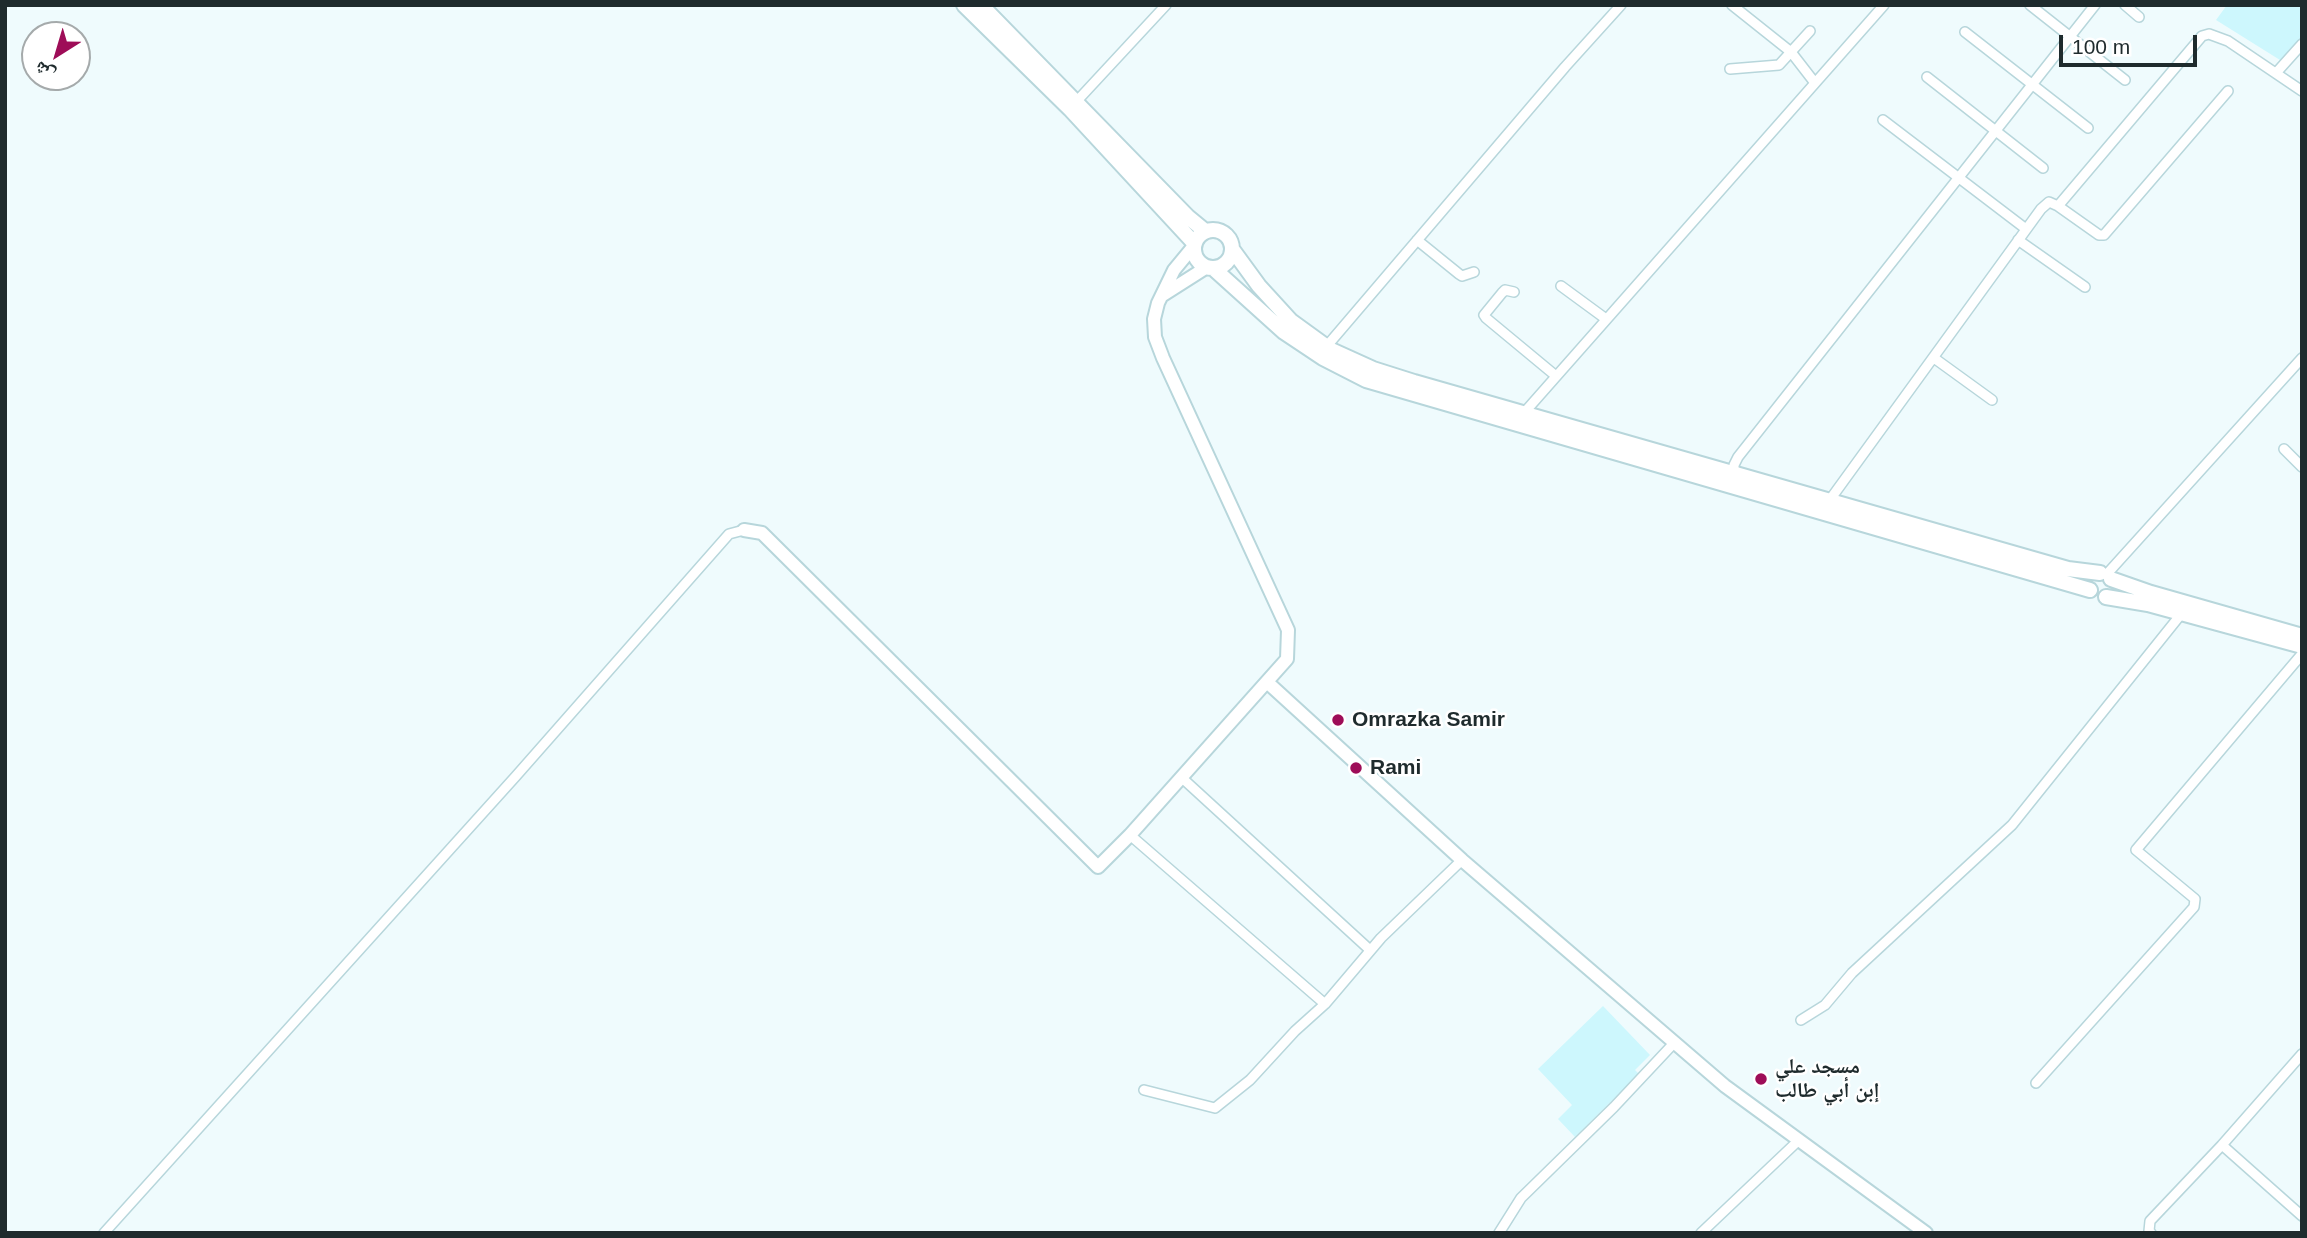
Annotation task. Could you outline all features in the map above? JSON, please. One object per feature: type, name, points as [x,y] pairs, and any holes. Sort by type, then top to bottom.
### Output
[{"type":"highway","points":[[964,5],[1070,109],[1194,245],[1197,260],[1210,267],[1284,331],[1323,358],[1366,380],[2090,590],[2099,597],[2137,601],[2302,646]]},
{"type":"highway","points":[[981,5],[1188,217],[1205,231]]},
{"type":"highway","points":[[1194,245],[1198,236],[1205,231],[1223,233],[1259,286],[1297,327],[1326,347],[1393,376],[2068,569],[2106,576],[2151,593],[2302,636]]},
{"type":"highway","points":[[1210,267],[1226,262],[1232,249]]},
{"type":"highway","points":[[2090,590],[2090,580],[2106,576]]},
{"type":"highway","points":[[2106,576],[2113,587],[2106,597]]},
{"type":"main road","points":[[744,530],[762,533],[1098,867],[1130,835],[1287,659],[1289,630],[1163,358],[1156,337],[1154,319],[1158,303],[1174,270],[1194,245]]},
{"type":"main road","points":[[1163,295],[1210,267]]},
{"type":"main road","points":[[1267,682],[1462,860],[1725,1086],[1926,1233]]},
{"type":"street","points":[[1076,102],[1166,5]]},
{"type":"street","points":[[1326,347],[1621,5]]},
{"type":"street","points":[[1732,5],[1791,52],[1815,83]]},
{"type":"street","points":[[1523,414],[1884,5]]},
{"type":"street","points":[[2030,5],[2125,80]]},
{"type":"street","points":[[1734,474],[1738,457],[2095,5]]},
{"type":"street","points":[[2124,5],[2139,17]]},
{"type":"street","points":[[1730,69],[1779,65],[1810,31]]},
{"type":"street","points":[[1965,32],[2088,128]]},
{"type":"street","points":[[2058,206],[2202,36],[2209,34],[2228,41],[2302,91]]},
{"type":"street","points":[[2276,73],[2302,44]]},
{"type":"street","points":[[1927,77],[2043,167]]},
{"type":"street","points":[[1829,501],[2045,204],[2049,202],[2058,206],[2099,235],[2104,235],[2228,91]]},
{"type":"street","points":[[1882,120],[2026,229]]},
{"type":"street","points":[[1417,240],[1459,274],[1474,272]]},
{"type":"street","points":[[2018,240],[2085,287]]},
{"type":"street","points":[[1561,286],[1606,319]]},
{"type":"street","points":[[1514,292],[1505,290],[1484,315],[1556,376]]},
{"type":"street","points":[[1934,358],[1992,400]]},
{"type":"street","points":[[2106,576],[2302,358]]},
{"type":"street","points":[[2284,449],[2302,467]]},
{"type":"street","points":[[104,1233],[525,766],[729,534],[744,530]]},
{"type":"street","points":[[1801,1020],[1825,1005],[1852,973],[2012,825],[2182,613]]},
{"type":"street","points":[[2036,1083],[2194,907],[2195,899],[2136,850],[2302,654]]},
{"type":"street","points":[[1181,777],[1370,950]]},
{"type":"street","points":[[1130,835],[1325,1004]]},
{"type":"street","points":[[1144,1090],[1215,1108],[1250,1080],[1295,1031],[1325,1004],[1370,950],[1462,860]]},
{"type":"street","points":[[1499,1233],[1521,1198],[1614,1107],[1675,1042]]},
{"type":"street","points":[[2151,1233],[2150,1221],[2302,1054]]},
{"type":"street","points":[[1701,1233],[1799,1140]]},
{"type":"street","points":[[2222,1145],[2302,1216]]},
{"type":"shaded area","points":[[2227,5],[2302,5],[2302,37],[2280,60],[2216,20]]},
{"type":"shaded area","points":[[1603,1006],[1650,1055],[1635,1070],[1639,1074],[1575,1137],[1558,1119],[1572,1105],[1538,1069]]},
{"type":"place","name":"Omrazka Samir","points":[[1338,720]]},
{"type":"place","name":"Rami","points":[[1356,768]]},
{"type":"place","name":"مسجد علي إبن أبي طالب","points":[[1761,1079]]}]
